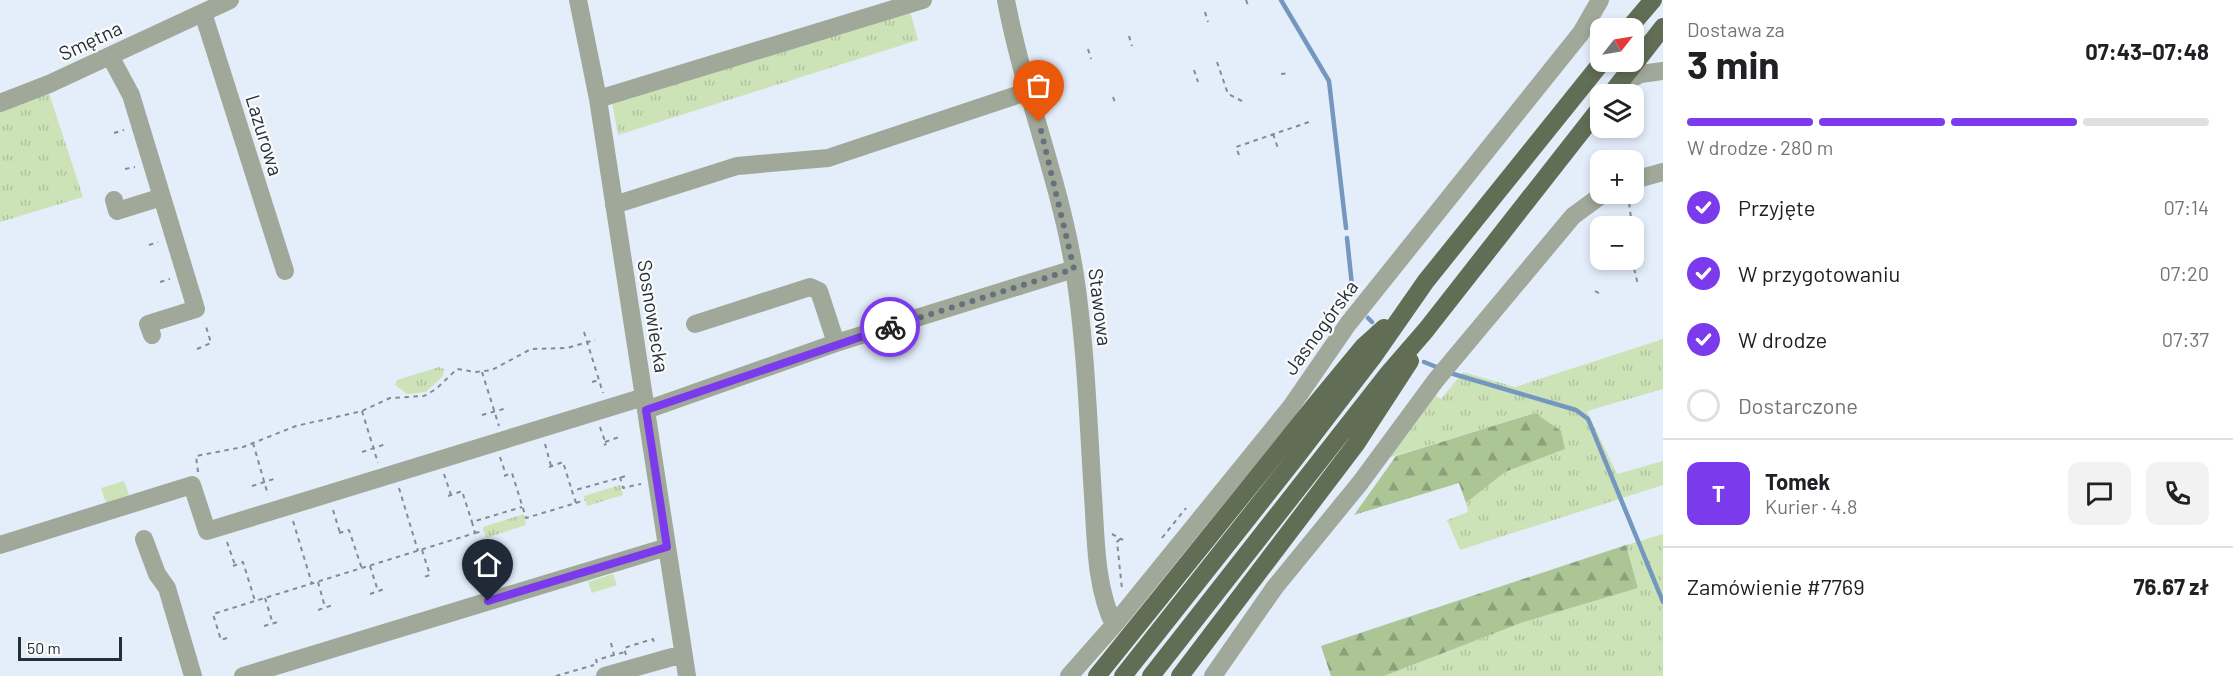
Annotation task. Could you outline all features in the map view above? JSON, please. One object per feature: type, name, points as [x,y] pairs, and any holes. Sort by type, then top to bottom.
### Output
[{"type":"main road","points":[[1638,18],[1653,0]]},
{"type":"main road","points":[[1620,84],[1663,27]]},
{"type":"main road","points":[[1128,669],[1294,460],[1373,357],[1403,311],[1594,72]]},
{"type":"main road","points":[[1151,676],[1590,121]]},
{"type":"main road","points":[[1097,676],[1363,347],[1403,311]]},
{"type":"main road","points":[[1180,676],[1356,444],[1407,368],[1426,330]]},
{"type":"street","name":"Smętna","points":[[0,103],[110,56],[230,0]]},
{"type":"street","name":"Sosnowiecka","points":[[578,0],[598,99],[687,676]]},
{"type":"street","points":[[598,99],[923,0]]},
{"type":"street","name":"Stawowa","points":[[1006,0],[1065,224],[1074,269],[1084,343],[1100,568],[1104,603],[1114,625]]},
{"type":"street","name":"Jasnogórska","points":[[1070,676],[1290,408],[1348,324],[1581,33],[1600,0]]},
{"type":"street","name":"Lazurowa","points":[[203,12],[285,271]]},
{"type":"street","points":[[110,56],[131,95],[196,309],[148,324]]},
{"type":"street","points":[[1625,84],[1641,74],[1663,72]]},
{"type":"street","points":[[614,205],[737,166],[828,158],[1029,91]]},
{"type":"street","points":[[1644,177],[1663,172]]},
{"type":"street","points":[[114,200],[117,211],[162,197]]},
{"type":"street","points":[[1213,676],[1275,587],[1360,483],[1436,380],[1573,216],[1590,201]]},
{"type":"street","points":[[0,545],[192,485],[207,531],[645,404],[1074,269]]},
{"type":"street","points":[[695,324],[810,286],[819,291],[836,344]]},
{"type":"street","points":[[144,539],[156,574],[166,588],[193,676]]},
{"type":"street","points":[[243,676],[667,547]]},
{"type":"street","points":[[601,670],[684,654]]},
{"type":"path","points":[[1246,0],[1249,8]]},
{"type":"path","points":[[1205,12],[1208,22]]},
{"type":"path","points":[[1129,36],[1132,46]]},
{"type":"path","points":[[1088,49],[1091,59]]},
{"type":"path","points":[[1217,62],[1228,94],[1245,103]]},
{"type":"path","points":[[1194,70],[1198,82]]},
{"type":"path","points":[[1281,74],[1290,73]]},
{"type":"path","points":[[1113,97],[1116,105]]},
{"type":"path","points":[[1239,155],[1236,147],[1309,122]]},
{"type":"path","points":[[114,133],[127,129]]},
{"type":"path","points":[[1273,134],[1279,151]]},
{"type":"path","points":[[125,170],[138,166]]},
{"type":"path","points":[[149,245],[158,242]]},
{"type":"path","points":[[1634,270],[1638,285]]},
{"type":"path","points":[[160,282],[170,279]]},
{"type":"path","points":[[1596,291],[1602,295]]},
{"type":"path","points":[[197,350],[211,343],[202,315]]},
{"type":"path","points":[[584,332],[605,397]]},
{"type":"path","points":[[200,476],[196,456],[253,443],[296,426],[362,411],[390,398],[424,394],[436,389],[457,369],[483,372],[500,367],[531,349],[567,348],[595,340]]},
{"type":"path","points":[[483,372],[497,420]]},
{"type":"path","points":[[592,382],[599,380]]},
{"type":"path","points":[[482,415],[507,408]]},
{"type":"path","points":[[362,411],[379,464]]},
{"type":"path","points":[[598,418],[604,443],[619,437]]},
{"type":"path","points":[[542,436],[550,466],[563,462],[576,502]]},
{"type":"path","points":[[253,443],[269,496]]},
{"type":"path","points":[[362,452],[386,444]]},
{"type":"path","points":[[498,449],[505,475],[512,473],[525,518],[585,500]]},
{"type":"path","points":[[442,466],[449,495],[462,491],[475,533]]},
{"type":"path","points":[[572,491],[626,476]]},
{"type":"path","points":[[620,477],[623,488],[648,482]]},
{"type":"path","points":[[252,486],[277,478]]},
{"type":"path","points":[[401,498],[430,575],[424,577]]},
{"type":"path","points":[[331,500],[340,533],[349,530],[362,569]]},
{"type":"path","points":[[472,522],[522,507]]},
{"type":"path","points":[[291,513],[312,584]]},
{"type":"path","points":[[227,638],[221,640],[213,614],[484,531]]},
{"type":"path","points":[[225,533],[234,565],[243,562],[255,601]]},
{"type":"path","points":[[1116,537],[1121,539],[1117,542],[1122,589]]},
{"type":"path","points":[[370,566],[378,591]]},
{"type":"path","points":[[318,582],[326,608]]},
{"type":"path","points":[[370,594],[387,588]]},
{"type":"path","points":[[265,598],[273,624]]},
{"type":"path","points":[[318,610],[333,605]]},
{"type":"path","points":[[264,626],[281,621]]},
{"type":"path","points":[[601,670],[596,660],[625,653],[624,648],[653,639],[655,646]]},
{"type":"path","points":[[610,643],[614,655]]},
{"type":"green space","points":[[909,8],[918,40],[618,135],[612,103]]},
{"type":"green space","points":[[47,87],[83,197],[0,222],[0,111]]},
{"type":"green space","points":[[1663,339],[1663,389],[1587,411],[1617,474],[1663,461],[1663,485],[1460,550],[1447,520],[1468,512],[1466,503],[1505,472],[1565,449],[1535,413],[1384,459],[1433,394],[1441,399],[1463,372],[1515,387]]},
{"type":"green space","points":[[439,367],[444,369],[443,376],[426,392],[407,394],[395,385],[397,380]]},
{"type":"green space","points":[[1535,413],[1561,431],[1565,449],[1505,472],[1466,503],[1459,483],[1354,515],[1396,456]]},
{"type":"green space","points":[[124,481],[129,495],[106,503],[101,488]]},
{"type":"green space","points":[[620,485],[623,495],[587,506],[584,496]]},
{"type":"green space","points":[[524,514],[526,525],[486,538],[483,527]]},
{"type":"green space","points":[[1663,534],[1663,676],[1384,676],[1521,623],[1638,588],[1626,545]]},
{"type":"green space","points":[[1626,545],[1638,588],[1521,623],[1384,676],[1331,676],[1321,646]]},
{"type":"green space","points":[[613,574],[617,585],[592,593],[588,582]]},
{"type":"waterway","points":[[1281,0],[1329,81],[1346,228]]},
{"type":"waterway","points":[[1347,238],[1353,295]]},
{"type":"waterway","points":[[1368,318],[1372,322]]},
{"type":"waterway","points":[[1424,362],[1439,368]]},
{"type":"waterway","points":[[1450,373],[1576,410],[1588,419],[1663,602]]},
{"type":"way so far","points":[[890,327],[1074,269],[1039,122]]},
{"type":"route","points":[[488,601],[667,547],[646,410],[890,327]]}]
